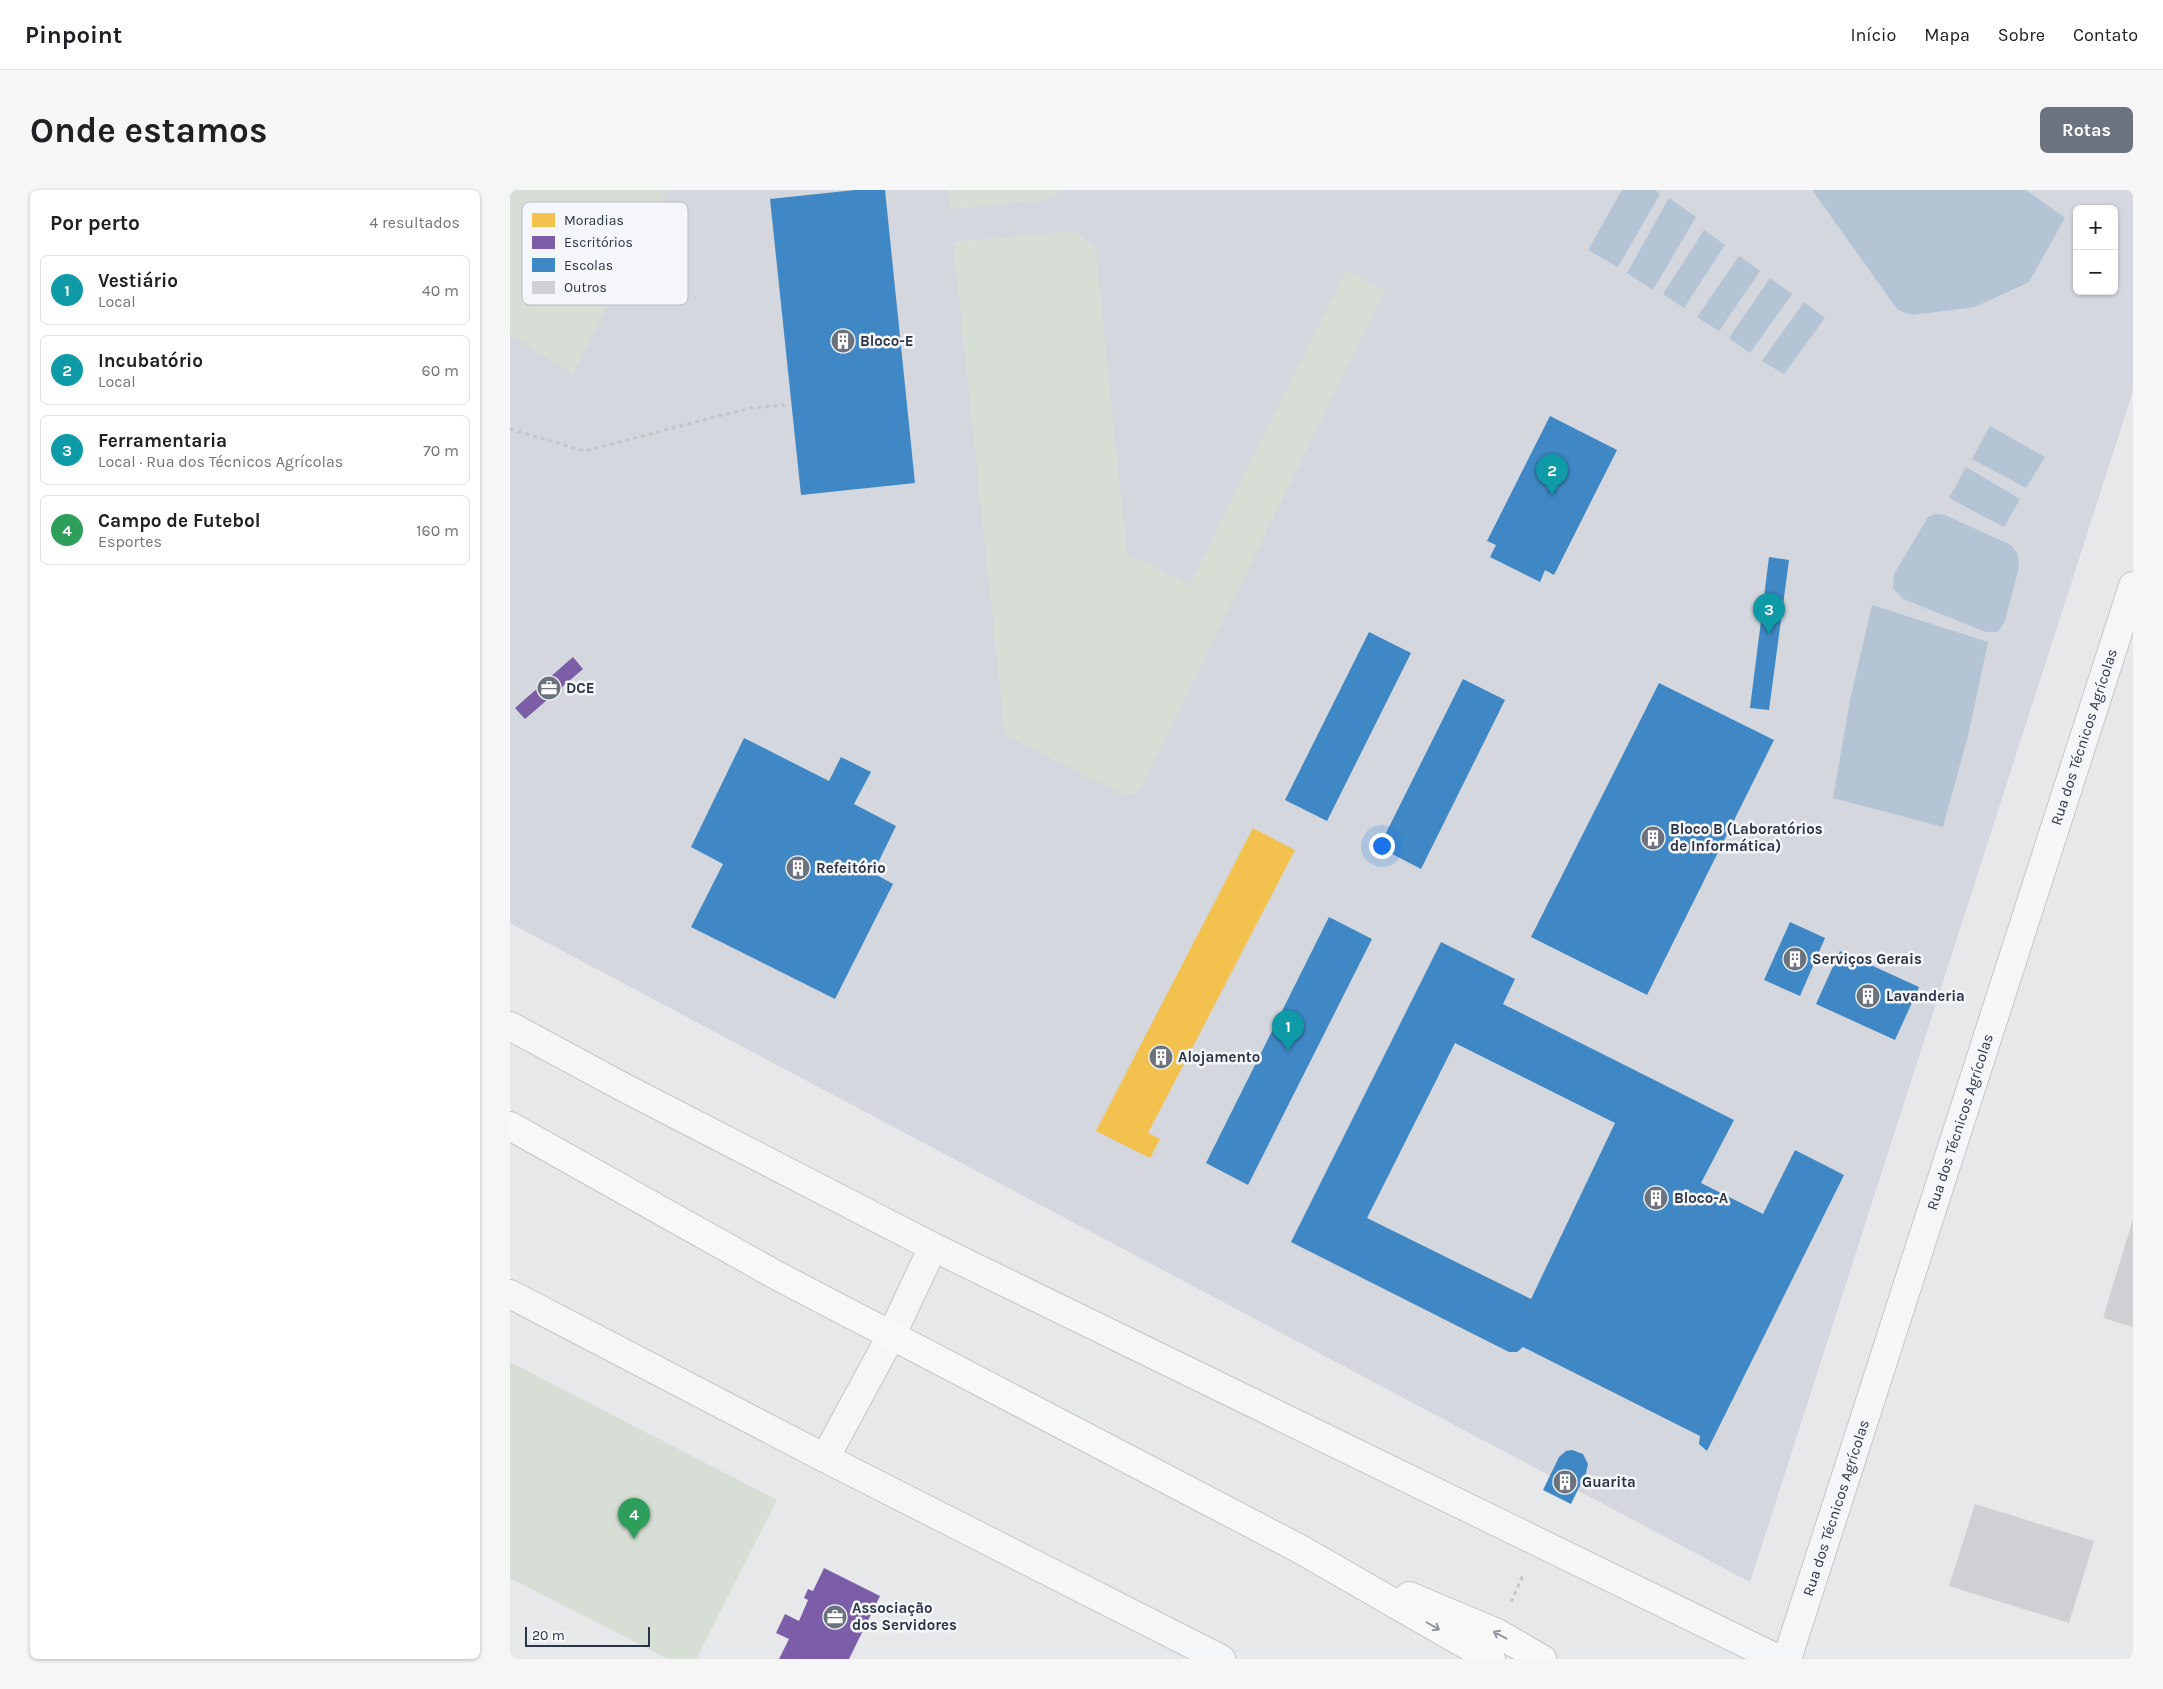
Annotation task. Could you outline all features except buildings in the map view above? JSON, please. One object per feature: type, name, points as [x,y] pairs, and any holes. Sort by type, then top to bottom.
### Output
[{"type":"main road","points":[[510,1126],[774,1274],[1300,1549],[1491,1659]]},
{"type":"main road","points":[[1300,1549],[1497,1633],[1542,1659]]},
{"type":"street","name":"Rua dos Técnicos Agrícolas","points":[[1787,1659],[2133,586]]},
{"type":"street","points":[[510,1026],[620,1086],[933,1247],[1778,1659]]},
{"type":"street","points":[[825,1458],[890,1336],[933,1247]]},
{"type":"street","points":[[510,1294],[825,1458],[1221,1659]]},
{"type":"path","points":[[510,429],[584,451],[750,408],[785,405]]},
{"type":"shaded area","points":[[510,190],[2133,190],[2133,391],[1750,1582],[510,923]]},
{"type":"shaded area","points":[[510,190],[667,190],[661,202],[522,202],[522,305],[608,305],[573,374],[510,335]]},
{"type":"shaded area","points":[[948,190],[1060,190],[1056,196],[1046,200],[950,209]]},
{"type":"shaded area","points":[[1075,231],[1095,246],[1127,554],[1190,585],[1345,271],[1385,290],[1143,784],[1135,794],[1123,795],[1005,735],[953,242]]},
{"type":"shaded area","points":[[510,1362],[777,1500],[696,1659],[668,1659],[510,1578]]},
{"type":"water","points":[[1622,190],[1655,190],[1660,194],[1618,267],[1588,250]]},
{"type":"water","points":[[1812,190],[2026,190],[2065,218],[2029,282],[1975,307],[1911,315],[1897,309]]},
{"type":"water","points":[[1669,198],[1696,217],[1653,290],[1627,273]]},
{"type":"water","points":[[1704,230],[1725,245],[1684,308],[1663,294]]},
{"type":"water","points":[[1739,256],[1760,271],[1719,331],[1697,317]]},
{"type":"water","points":[[1770,278],[1792,294],[1750,353],[1729,338]]},
{"type":"water","points":[[1804,302],[1825,318],[1784,374],[1762,361]]},
{"type":"water","points":[[1990,426],[2045,457],[2026,488],[1972,459]]},
{"type":"water","points":[[1966,467],[2020,499],[2004,527],[1949,498]]},
{"type":"water","points":[[1936,514],[1945,515],[2011,545],[2018,554],[2019,567],[2005,621],[1998,632],[1986,632],[1903,599],[1893,588],[1894,574],[1928,517]]},
{"type":"water","points":[[1872,605],[1988,642],[1969,732],[1943,827],[1833,798],[1850,700]]},
{"type":"place","name":"Bloco-E","points":[[843,341]]},
{"type":"place","name":"Incubatório","points":[[1552,495]]},
{"type":"place","name":"Ferramentaria","points":[[1769,634]]},
{"type":"place","name":"DCE","points":[[549,688]]},
{"type":"place","name":"Bloco B (Laboratórios de Informática)","points":[[1653,838]]},
{"type":"place","name":"Refeitório","points":[[798,868]]},
{"type":"place","name":"Serviços Gerais","points":[[1795,959]]},
{"type":"place","name":"Lavanderia","points":[[1868,996]]},
{"type":"place","name":"Vestiário","points":[[1288,1051]]},
{"type":"place","name":"Alojamento","points":[[1161,1057]]},
{"type":"place","name":"Bloco-A","points":[[1656,1198]]},
{"type":"place","name":"Guarita","points":[[1565,1482]]},
{"type":"place","name":"Campo de Futebol","points":[[634,1539]]},
{"type":"place","name":"Associação dos Servidores","points":[[835,1617]]}]
